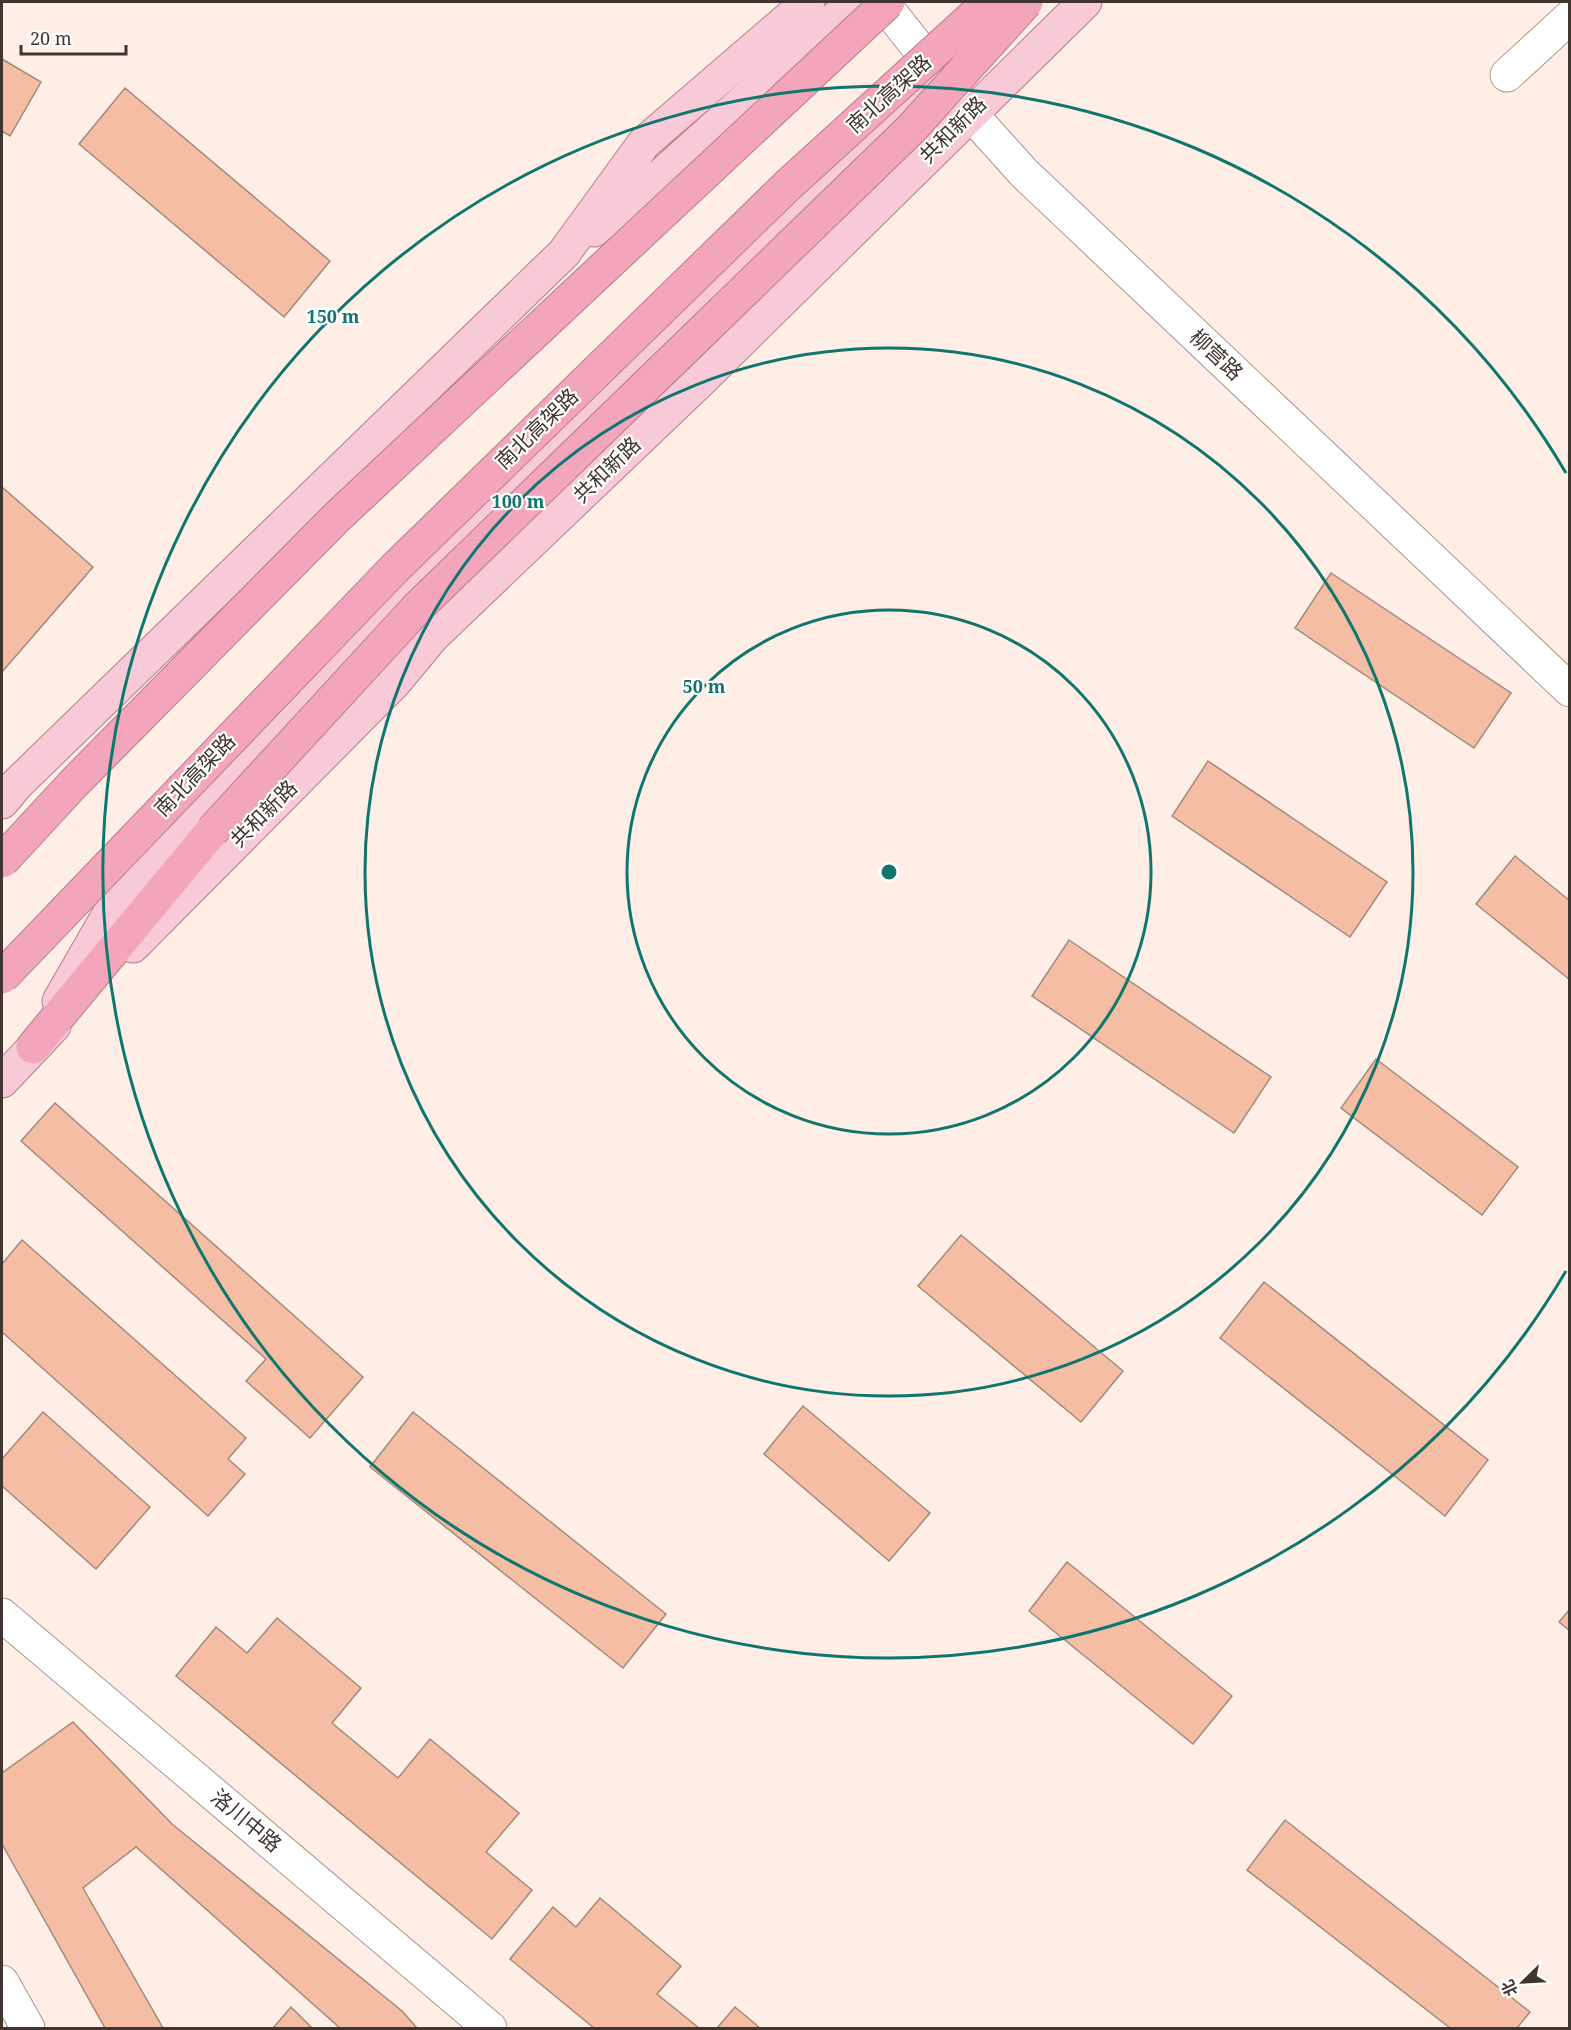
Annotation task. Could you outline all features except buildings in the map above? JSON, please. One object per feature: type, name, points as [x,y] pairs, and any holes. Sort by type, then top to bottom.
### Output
[{"type":"highway","points":[[2,861],[74,783],[337,517],[888,2]]},
{"type":"highway","name":"南北高架路","points":[[2,977],[394,569],[787,186],[989,2]]},
{"type":"highway","points":[[33,1047],[212,831],[418,608],[911,129],[1026,2]]},
{"type":"main road","points":[[564,253],[644,143],[808,2]]},
{"type":"main road","points":[[2,802],[17,784],[564,253],[638,196],[854,2]]},
{"type":"main road","name":"柳营路","points":[[882,2],[970,113],[1024,173],[1569,690]]},
{"type":"main road","name":"共和新路","points":[[33,1047],[120,895],[294,707],[836,170],[1018,2]]},
{"type":"main road","name":"共和新路","points":[[2,1081],[394,683],[433,636],[699,382],[1085,2]]},
{"type":"main road","points":[[1507,75],[1569,17]]},
{"type":"main road","name":"洛川中路","points":[[2,1615],[490,2028]]},
{"type":"main road","points":[[2,1982],[28,2028]]}]
